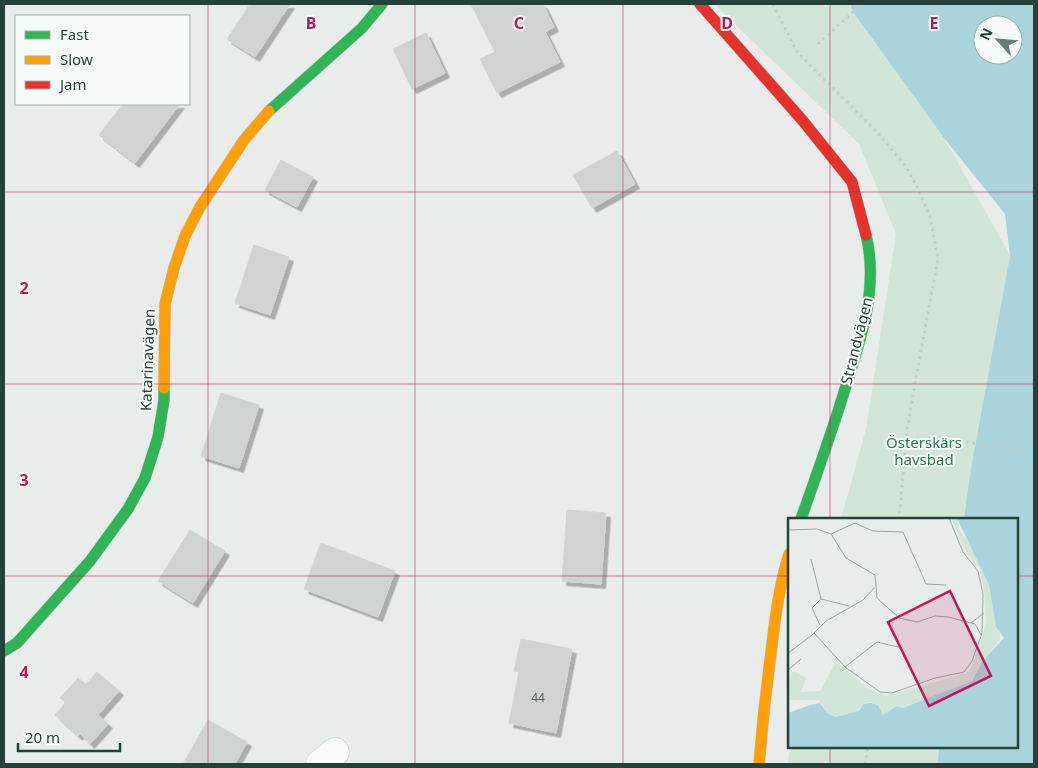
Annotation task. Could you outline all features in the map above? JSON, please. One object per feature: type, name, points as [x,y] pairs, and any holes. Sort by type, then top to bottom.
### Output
[{"type":"street","name":"Katarinavägen","points":[[4,651],[17,643],[90,561],[128,509],[145,478],[158,436],[164,400],[165,304],[174,268],[185,236],[200,208],[244,140],[264,116],[362,28],[382,4]]},
{"type":"street","name":"Strandvägen","points":[[700,4],[803,121],[852,182],[870,251],[870,294],[862,335],[835,422],[801,518]]},
{"type":"street","points":[[759,764],[774,623],[783,573],[788,557]]},
{"type":"path","points":[[818,44],[862,4]]},
{"type":"path","points":[[934,437],[1029,452]]},
{"type":"path","points":[[865,764],[868,748]]},
{"type":"green space","name":"Österskärs havsbad","points":[[714,4],[850,4],[853,12],[944,138],[1010,255],[977,518],[841,518],[866,429],[896,234],[859,144]]},
{"type":"green space","points":[[790,748],[949,748],[946,764],[788,764]]},
{"type":"water","points":[[850,4],[1034,4],[1034,764],[938,764],[939,748],[1018,748],[1018,518],[964,518],[971,469],[1010,256],[1005,214],[944,138],[853,12]]},
{"type":"building","points":[[250,4],[290,4],[255,57],[227,39]]},
{"type":"building","points":[[471,4],[543,4],[554,27],[545,32],[560,62],[497,93],[480,59],[495,52]]},
{"type":"building","points":[[426,33],[445,73],[412,89],[393,49]]},
{"type":"building","points":[[122,105],[179,105],[135,163],[99,135]]},
{"type":"building","points":[[617,151],[635,184],[592,208],[573,175]]},
{"type":"building","points":[[281,160],[313,177],[297,207],[265,190]]},
{"type":"building","points":[[254,245],[289,257],[270,315],[235,303]]},
{"type":"building","points":[[221,393],[259,405],[239,468],[201,456]]},
{"type":"building","points":[[567,510],[606,513],[601,584],[562,581]]},
{"type":"building","points":[[190,530],[225,551],[193,603],[158,581]]},
{"type":"building","points":[[321,543],[395,571],[378,617],[304,589]]},
{"type":"building","points":[[521,639],[572,649],[556,733],[509,723],[519,672],[514,671]]},
{"type":"building","points":[[97,672],[119,691],[98,715],[108,724],[90,744],[55,715],[66,702],[60,698],[78,678],[86,684]]},
{"type":"building","points":[[208,720],[247,742],[235,764],[183,764]]},
{"type":"traffic: fast","points":[[269,111],[362,28],[382,4]]},
{"type":"traffic: fast","points":[[801,518],[835,421],[862,332],[869,293],[870,274],[866,235]]},
{"type":"traffic: fast","points":[[4,651],[17,643],[90,561],[128,509],[145,478],[158,437],[164,388]]},
{"type":"traffic: slow","points":[[164,388],[165,304],[174,268],[185,236],[200,207],[244,140],[269,111]]},
{"type":"traffic: slow","points":[[759,764],[776,615],[788,558]]},
{"type":"traffic: jam","points":[[700,4],[803,121],[852,182],[866,235]]}]
